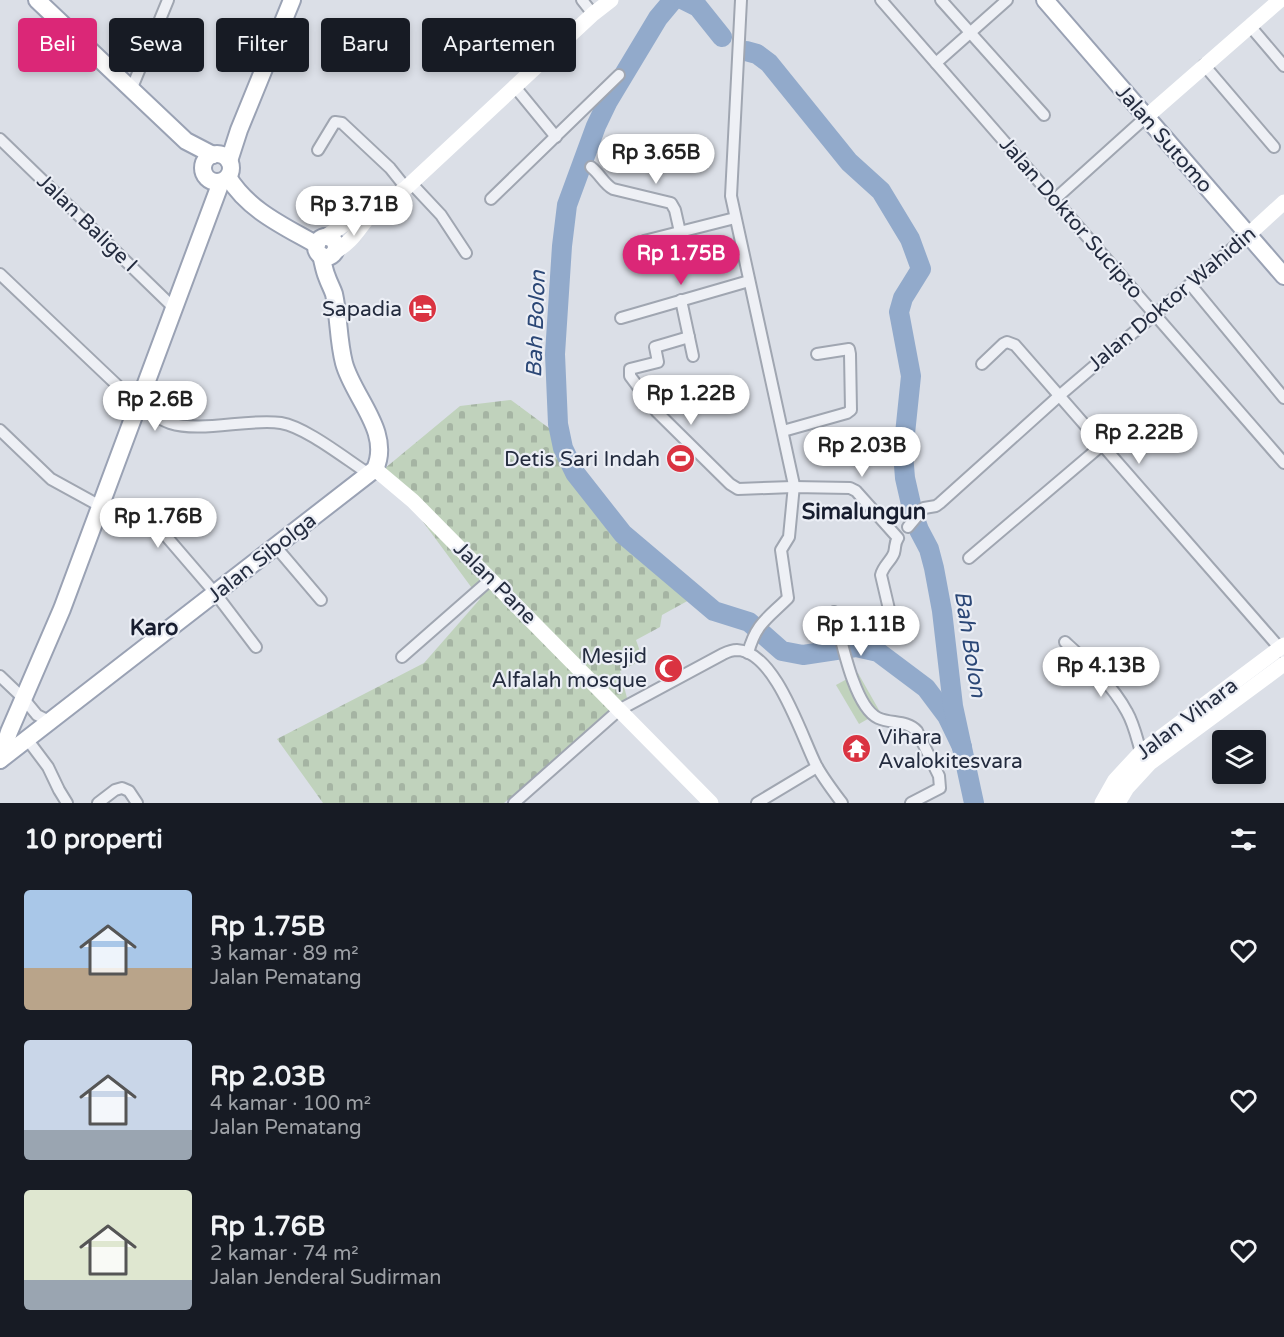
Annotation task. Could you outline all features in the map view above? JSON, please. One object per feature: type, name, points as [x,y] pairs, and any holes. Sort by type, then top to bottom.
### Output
[{"type":"main road","points":[[37,0],[186,141],[219,165],[235,188],[255,209],[326,249],[337,275],[333,292],[344,365],[368,412],[379,448],[379,460],[372,472]]},
{"type":"main road","points":[[0,760],[9,732],[62,609],[174,308],[219,165],[239,130],[292,0]]},
{"type":"main road","name":"Jalan Sutomo","points":[[1045,0],[1144,118],[1284,276]]},
{"type":"main road","name":"Jalan Sibolga","points":[[0,760],[372,472]]},
{"type":"street","points":[[131,90],[168,0]]},
{"type":"street","points":[[582,0],[593,14]]},
{"type":"street","points":[[326,249],[345,224],[372,213],[408,185],[611,0]]},
{"type":"street","points":[[741,0],[731,196],[783,430],[793,487],[789,537],[781,550],[788,598],[769,614],[753,635],[748,653]]},
{"type":"street","name":"Jalan Doktor Sucipto","points":[[881,0],[1284,463]]},
{"type":"street","points":[[941,0],[1044,116]]},
{"type":"street","points":[[936,63],[1007,0]]},
{"type":"street","points":[[1054,200],[1280,0]]},
{"type":"street","points":[[1250,26],[1284,66]]},
{"type":"street","points":[[1204,65],[1274,147]]},
{"type":"street","points":[[492,199],[619,75]]},
{"type":"street","points":[[514,87],[556,137]]},
{"type":"street","points":[[318,150],[334,122],[342,123],[441,215],[466,253]]},
{"type":"street","name":"Jalan Balige I","points":[[0,139],[174,308]]},
{"type":"street","points":[[591,167],[598,172],[606,185],[613,189],[671,203],[680,232]]},
{"type":"street","name":"Jalan Doktor Wahidin","points":[[908,527],[924,508],[940,503],[1059,396],[1284,202]]},
{"type":"street","points":[[644,241],[735,218]]},
{"type":"street","points":[[0,274],[138,405],[171,424],[284,423],[372,472]]},
{"type":"street","points":[[621,318],[749,281]]},
{"type":"street","points":[[1190,284],[1284,398]]},
{"type":"street","points":[[681,300],[693,356]]},
{"type":"street","points":[[689,337],[655,347],[658,363],[630,369],[630,376],[657,412],[730,484],[738,489],[793,487],[856,490],[898,538],[894,546],[894,553],[881,575],[897,637]]},
{"type":"street","points":[[982,364],[1003,344],[1011,343],[1283,649]]},
{"type":"street","points":[[783,430],[851,410],[849,349],[817,354]]},
{"type":"street","points":[[0,430],[51,479],[100,506],[166,536],[216,594],[256,647]]},
{"type":"street","points":[[969,558],[1102,445]]},
{"type":"street","name":"Jalan Pane","points":[[372,472],[413,501],[711,803]]},
{"type":"street","points":[[276,547],[321,600]]},
{"type":"street","points":[[402,657],[491,579]]},
{"type":"street","points":[[834,612],[853,681],[867,709],[877,718],[913,726],[939,776],[940,788],[910,803]]},
{"type":"street","points":[[1065,642],[1100,674],[1117,695],[1128,714],[1141,752]]},
{"type":"street","name":"Jalan Vihara","points":[[1102,803],[1115,780],[1216,706],[1283,649]]},
{"type":"street","points":[[517,802],[619,710],[723,654],[735,650],[748,653],[766,666],[780,686],[817,767],[842,803]]},
{"type":"street","name":"Jalan Vihara","points":[[1118,803],[1127,788],[1141,752],[1284,664]]},
{"type":"street","points":[[0,676],[41,718],[53,719]]},
{"type":"street","points":[[27,739],[48,767],[68,803]]},
{"type":"street","points":[[757,803],[817,767]]},
{"type":"street","points":[[98,803],[122,788],[129,791],[137,803]]},
{"type":"green space","points":[[511,400],[553,431],[573,478],[615,532],[691,599],[662,615],[660,627],[636,640],[643,660],[620,671],[627,698],[504,803],[323,803],[277,739],[424,663],[480,599],[384,469],[460,406]]},
{"type":"green space","points":[[858,673],[880,712],[859,724],[836,685]]},
{"type":"waterway","name":"Bah Bolon","points":[[673,0],[658,18],[608,101],[596,126],[567,205],[555,354],[558,424],[563,448],[575,473],[623,534],[714,611],[749,622],[782,651],[803,655],[856,647],[878,652],[926,688],[947,716],[962,747]]},
{"type":"waterway","name":"Bah Bolon","points":[[684,0],[698,7],[722,37]]},
{"type":"waterway","name":"Bah Bolon","points":[[746,51],[757,54],[769,63],[849,162],[881,191],[910,239],[921,269],[903,298],[899,312],[911,376],[903,453],[905,478],[913,513],[929,549],[934,568],[942,611],[953,706],[974,803]]},
{"type":"place","name":"Sapadia","points":[[423,309]]},
{"type":"place","name":"Detis Sari Indah","points":[[681,459]]},
{"type":"place","name":"Mesjid Alfalah mosque","points":[[668,668]]},
{"type":"place","name":"Vihara Avalokitesvara","points":[[857,749]]},
{"type":"district","name":"Simalungun","points":[[864,512]]},
{"type":"district","name":"Karo","points":[[154,628]]}]
